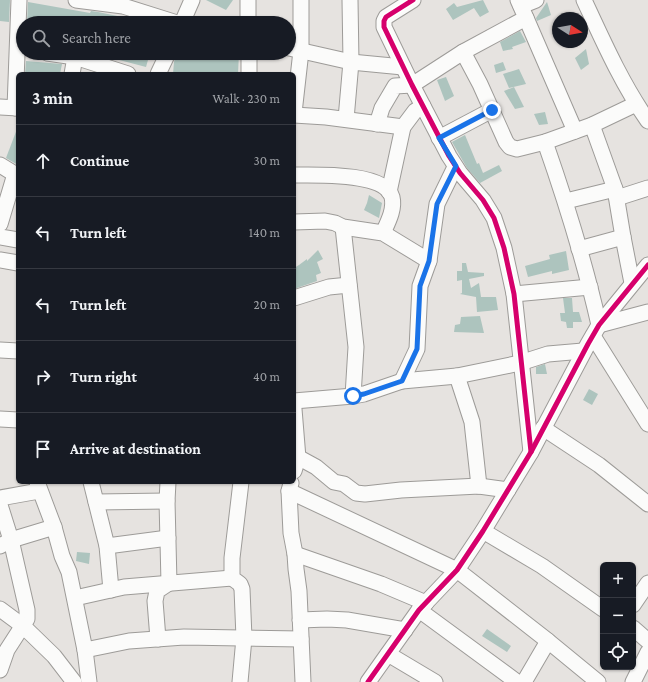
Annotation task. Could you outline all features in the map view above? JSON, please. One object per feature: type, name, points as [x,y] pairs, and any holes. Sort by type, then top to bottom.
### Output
[{"type":"street","points":[[19,0],[19,16]]},
{"type":"street","points":[[76,0],[122,3],[158,16]]},
{"type":"street","points":[[185,16],[192,0]]},
{"type":"street","points":[[248,0],[248,16]]},
{"type":"street","points":[[296,42],[301,0]]},
{"type":"street","points":[[346,119],[351,62],[350,0]]},
{"type":"street","points":[[413,0],[390,14],[384,21],[384,27],[439,138],[456,166],[483,200],[494,218],[504,248],[514,294],[520,363],[531,452]]},
{"type":"street","points":[[377,124],[382,108],[395,86],[412,85],[463,52],[522,8],[536,0]]},
{"type":"street","points":[[584,0],[636,104],[648,121]]},
{"type":"street","points":[[522,8],[575,131]]},
{"type":"street","points":[[296,50],[351,62],[403,67]]},
{"type":"street","points":[[463,52],[506,142],[510,147],[517,149],[545,142],[592,125],[636,104]]},
{"type":"street","points":[[19,60],[19,72]]},
{"type":"street","points":[[72,72],[74,60]]},
{"type":"street","points":[[84,60],[122,72]]},
{"type":"street","points":[[159,72],[165,60]]},
{"type":"street","points":[[248,60],[249,72]]},
{"type":"street","points":[[295,60],[295,72]]},
{"type":"street","points":[[383,232],[392,211],[392,198],[390,192],[403,127],[415,111],[423,106]]},
{"type":"street","points":[[0,107],[16,108]]},
{"type":"street","points":[[439,138],[492,110]]},
{"type":"street","points":[[296,114],[403,127]]},
{"type":"street","points":[[592,125],[616,194],[632,283]]},
{"type":"street","points":[[545,142],[566,201],[590,287],[596,330],[646,418]]},
{"type":"street","points":[[0,164],[16,174]]},
{"type":"street","points":[[402,381],[417,349],[420,286],[429,261],[437,204],[456,166]]},
{"type":"street","points":[[296,175],[353,177],[381,186],[390,192]]},
{"type":"street","points":[[1,216],[16,178]]},
{"type":"street","points":[[566,201],[648,188]]},
{"type":"street","points":[[296,222],[325,221],[335,223],[343,227],[383,232],[429,261]]},
{"type":"street","points":[[343,227],[356,347],[353,396]]},
{"type":"street","points":[[0,237],[16,240]]},
{"type":"street","points":[[579,249],[623,237]]},
{"type":"street","points":[[0,260],[16,263]]},
{"type":"street","points":[[368,682],[423,606],[457,570],[483,531],[531,452],[596,330],[632,283],[648,265]]},
{"type":"street","points":[[296,297],[329,287],[349,285]]},
{"type":"street","points":[[514,294],[590,287]]},
{"type":"street","points":[[596,330],[648,312]]},
{"type":"street","points":[[0,350],[16,352]]},
{"type":"street","points":[[296,402],[353,396],[364,394],[402,381],[457,376],[520,363],[548,354],[584,351]]},
{"type":"street","points":[[457,376],[472,422],[479,486]]},
{"type":"street","points":[[0,420],[16,420]]},
{"type":"street","points":[[543,428],[599,465],[648,504]]},
{"type":"street","points":[[296,462],[316,467],[334,482],[344,484],[356,493],[365,494],[401,490],[479,486],[508,490]]},
{"type":"street","points":[[92,484],[107,546],[111,590]]},
{"type":"street","points":[[168,484],[169,583]]},
{"type":"street","points":[[232,578],[232,558],[241,484]]},
{"type":"street","points":[[303,682],[295,554],[291,533],[290,486],[457,570],[598,682]]},
{"type":"street","points":[[0,498],[38,487],[54,527],[75,598],[89,682]]},
{"type":"street","points":[[96,502],[167,501]]},
{"type":"street","points":[[0,505],[6,543],[27,610],[26,619],[23,626],[8,650],[0,670]]},
{"type":"street","points":[[6,543],[54,527]]},
{"type":"street","points":[[483,531],[542,566],[600,607]]},
{"type":"street","points":[[107,546],[168,538]]},
{"type":"street","points":[[295,554],[381,584],[423,606],[517,682]]},
{"type":"street","points":[[75,598],[124,587],[232,578],[240,584],[242,589],[244,638],[240,682]]},
{"type":"street","points":[[158,639],[155,601],[157,591],[169,583]]},
{"type":"street","points":[[636,601],[648,584]]},
{"type":"street","points":[[0,609],[23,626],[54,656],[74,682]]},
{"type":"street","points":[[300,620],[327,618],[405,630]]},
{"type":"street","points":[[636,631],[648,641]]},
{"type":"street","points":[[84,650],[129,641],[184,637],[301,639]]},
{"type":"street","points":[[524,682],[548,641]]},
{"type":"street","points":[[633,682],[648,652]]},
{"type":"street","points":[[388,654],[435,682]]},
{"type":"building","points":[[0,0],[10,0],[9,22],[0,21]]},
{"type":"building","points":[[206,0],[233,0],[226,10]]},
{"type":"building","points":[[483,0],[489,12],[480,17],[474,8],[453,20],[446,9],[454,3],[457,7]]},
{"type":"building","points":[[28,2],[90,13],[91,11],[117,16],[27,16]]},
{"type":"building","points":[[547,2],[551,15],[537,21],[536,18]]},
{"type":"building","points":[[520,31],[526,42],[512,47],[513,49],[503,51],[500,42]]},
{"type":"building","points":[[586,49],[589,64],[581,70],[575,58]]},
{"type":"building","points":[[119,60],[148,60],[146,67]]},
{"type":"building","points":[[175,60],[239,60],[238,72],[173,72]]},
{"type":"building","points":[[26,61],[62,64],[60,72],[25,72]]},
{"type":"building","points":[[503,62],[506,70],[496,73],[494,65]]},
{"type":"building","points":[[519,69],[526,84],[509,88],[503,74]]},
{"type":"building","points":[[446,77],[454,96],[445,101],[437,80]]},
{"type":"building","points":[[514,87],[524,107],[515,109],[504,91]]},
{"type":"building","points":[[545,112],[548,124],[539,125],[534,114]]},
{"type":"building","points":[[16,132],[16,164],[6,158]]},
{"type":"building","points":[[465,135],[477,164],[479,163],[483,173],[499,165],[502,171],[480,183],[467,168],[452,142]]},
{"type":"building","points":[[369,195],[382,203],[379,218],[364,210]]},
{"type":"building","points":[[318,250],[323,259],[317,262],[321,273],[316,275],[317,281],[296,288],[296,267],[307,259],[307,261]]},
{"type":"building","points":[[566,251],[569,270],[552,274],[552,271],[528,277],[525,266],[550,259],[549,255]]},
{"type":"building","points":[[462,263],[466,263],[468,272],[484,273],[484,276],[469,279],[471,288],[479,283],[481,297],[496,297],[498,310],[477,312],[476,297],[460,294],[462,293],[462,280],[457,281],[457,271],[462,271]]},
{"type":"building","points":[[563,298],[572,298],[573,312],[579,312],[582,322],[573,322],[573,328],[567,328],[566,322],[561,321],[560,313],[565,313]]},
{"type":"building","points":[[480,316],[484,333],[454,332],[455,325],[460,324],[461,317]]},
{"type":"building","points":[[545,364],[547,374],[536,374],[536,367]]},
{"type":"building","points":[[589,389],[598,394],[592,405],[583,400]]},
{"type":"building","points":[[77,552],[90,553],[89,564],[76,561]]},
{"type":"building","points":[[487,629],[511,646],[507,652],[482,636]]},
{"type":"cycle path","points":[[413,0],[386,17],[384,27],[449,156],[460,173],[483,200],[494,218],[504,248],[514,294],[531,452]]},
{"type":"cycle path","points":[[368,682],[419,610],[457,570],[483,531],[531,452],[599,325],[648,265]]},
{"type":"route","points":[[353,396],[364,394],[402,381],[417,349],[420,286],[429,261],[437,204],[456,166],[439,138],[492,110]]}]
